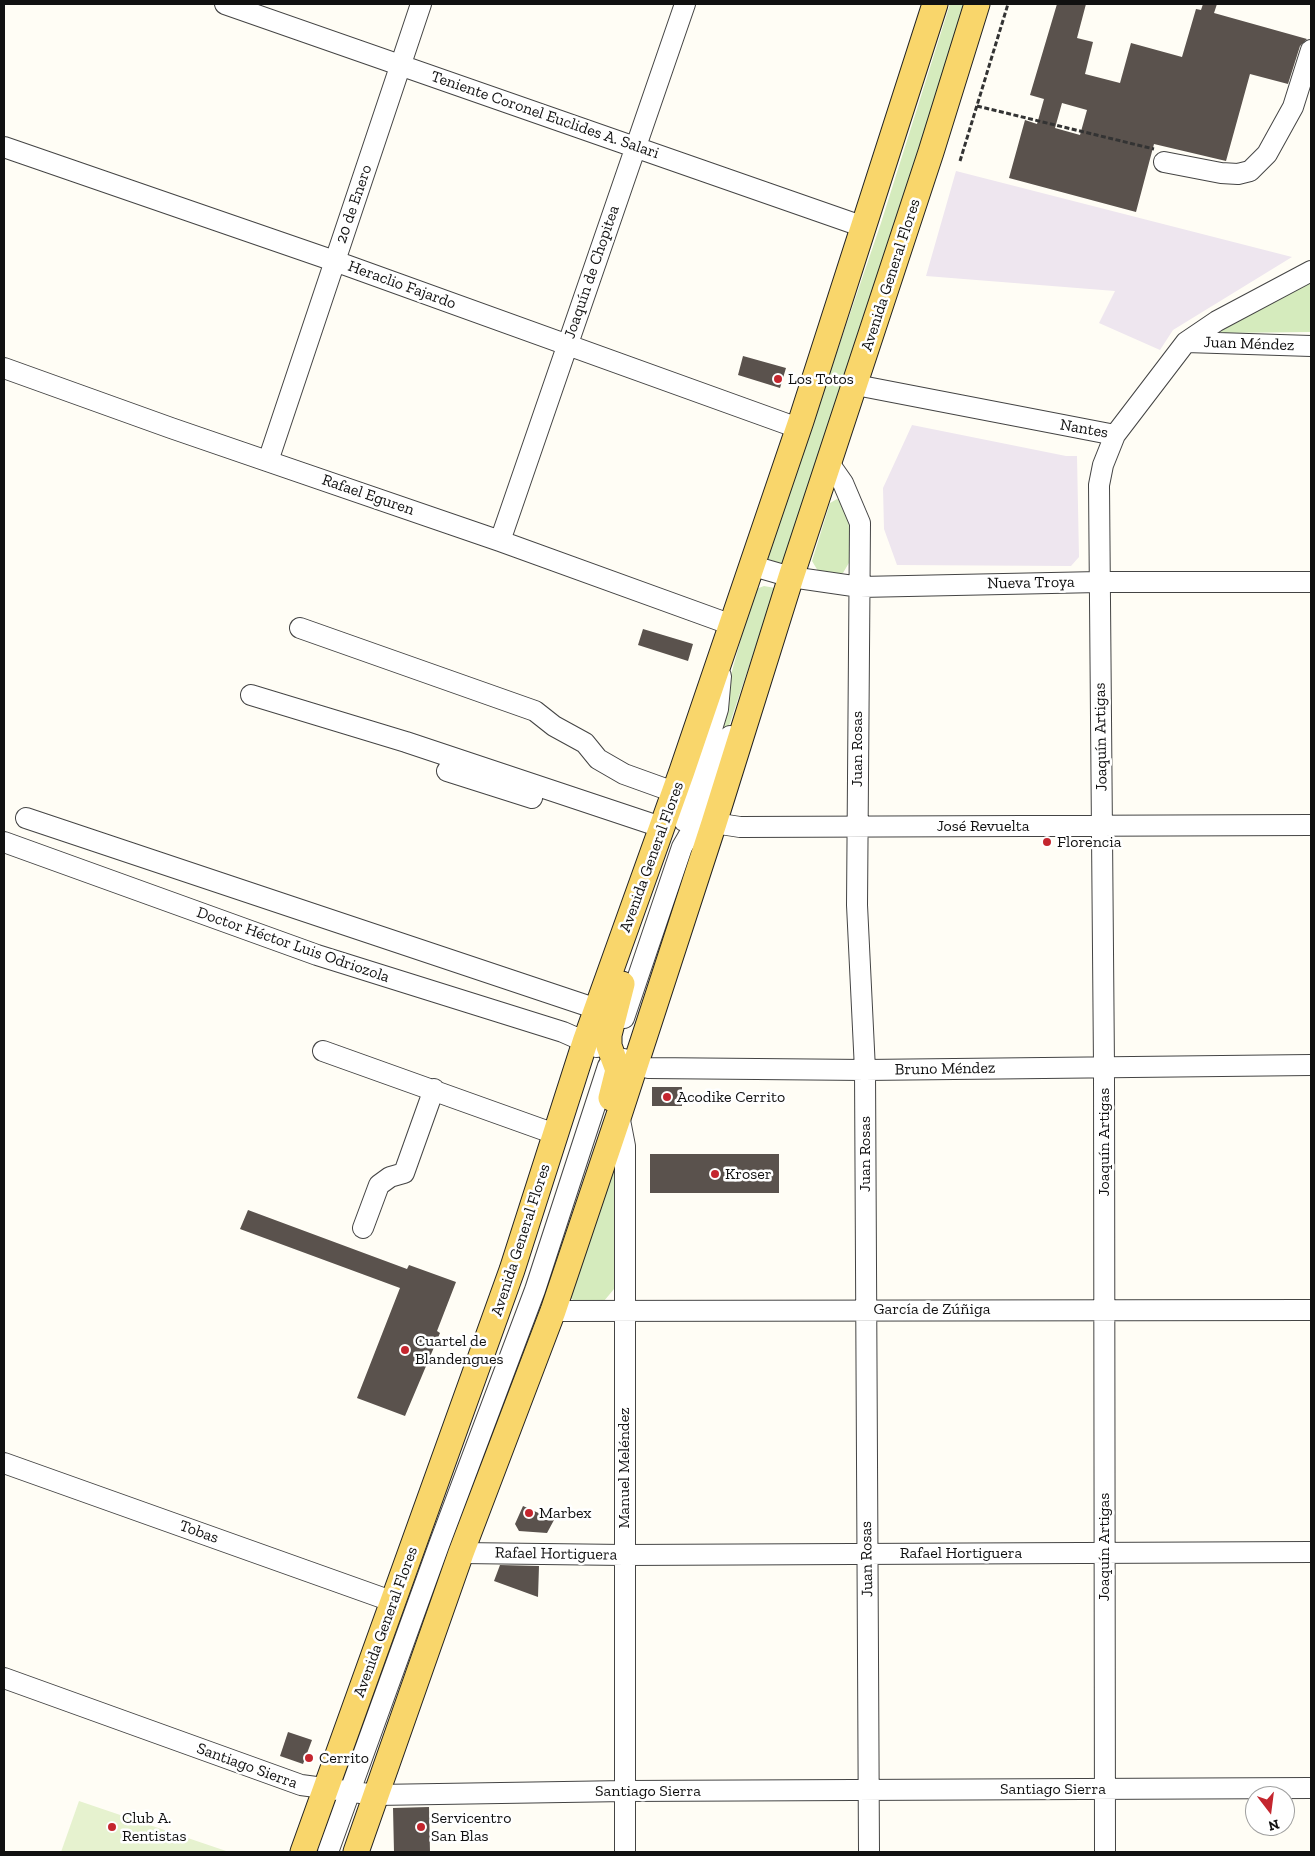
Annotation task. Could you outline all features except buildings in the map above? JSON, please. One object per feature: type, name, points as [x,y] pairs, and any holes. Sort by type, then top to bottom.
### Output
[{"type":"main road","name":"Avenida General Flores","points":[[303,1852],[337,1790],[394,1602],[512,1270],[585,1042],[753,566],[935,4]]},
{"type":"main road","name":"Avenida General Flores","points":[[359,1850],[461,1553],[553,1311],[619,1115],[714,823],[791,577],[856,385],[977,4]]},
{"type":"main road","points":[[603,1162],[600,1134],[618,1070],[612,1053],[609,1035],[612,1018],[639,931],[638,895]]},
{"type":"street","name":"Teniente Coronel Euclides A. Salari","points":[[225,4],[864,227]]},
{"type":"street","name":"20 de Enero","points":[[268,461],[421,4]]},
{"type":"street","name":"Joaquín de Chopitea","points":[[500,541],[685,4]]},
{"type":"street","points":[[1164,162],[1221,173],[1238,174],[1250,171],[1267,154],[1293,107],[1311,50]]},
{"type":"street","name":"Heraclio Fajardo","points":[[4,146],[567,344],[798,428]]},
{"type":"street","name":"Nantes","points":[[856,385],[1115,435],[1186,342],[1216,321],[1311,271]]},
{"type":"street","name":"Juan Méndez","points":[[1186,342],[1311,346]]},
{"type":"street","name":"Rafael Eguren","points":[[4,368],[500,541],[732,625]]},
{"type":"street","name":"Joaquín Artigas","points":[[1105,1852],[1104,1067],[1099,485],[1103,465],[1115,435]]},
{"type":"street","name":"Juan Rosas","points":[[829,463],[843,483],[860,523],[857,905],[865,1070],[869,1852]]},
{"type":"street","name":"Nueva Troya","points":[[753,566],[791,577],[860,586],[1099,582],[1311,582]]},
{"type":"street","points":[[300,628],[535,711],[554,726],[585,743],[598,759],[624,774],[674,792]]},
{"type":"street","name":"Avenida General Flores","points":[[682,847],[684,821],[718,709],[723,654]]},
{"type":"street","points":[[251,696],[406,742],[659,833]]},
{"type":"street","name":"Avenida General Flores","points":[[328,1852],[337,1790],[535,1290],[612,1053],[682,847],[696,823],[736,722],[746,716]]},
{"type":"street","points":[[447,771],[604,820],[659,833]]},
{"type":"street","points":[[26,818],[597,1009]]},
{"type":"street","name":"José Revuelta","points":[[714,823],[740,827],[1311,825]]},
{"type":"street","name":"Doctor Héctor Luis Odriozola","points":[[4,842],[317,955],[563,1032],[585,1042]]},
{"type":"street","name":"Bruno Méndez","points":[[585,1042],[648,1068],[865,1070],[1311,1066]]},
{"type":"street","points":[[323,1051],[434,1089],[555,1134]]},
{"type":"street","points":[[363,1228],[379,1185],[390,1176],[404,1173],[434,1089]]},
{"type":"street","name":"Manuel Meléndez","points":[[619,1115],[625,1146],[624,1556],[626,1852]]},
{"type":"street","name":"García de Zúñiga","points":[[553,1311],[865,1309],[1311,1310]]},
{"type":"street","name":"Tobas","points":[[4,1463],[394,1602]]},
{"type":"street","name":"Rafael Hortiguera","points":[[461,1553],[624,1556],[1311,1552]]},
{"type":"street","name":"Santiago Sierra","points":[[4,1678],[301,1786],[376,1796],[626,1791],[1311,1788]]},
{"type":"path","points":[[960,161],[1008,4]]},
{"type":"path","points":[[977,106],[1154,149],[1164,162]]},
{"type":"shaded area","points":[[956,171],[1292,257],[1173,330],[1160,350],[1099,323],[1115,291],[926,276]]},
{"type":"shaded area","points":[[912,425],[1066,456],[1077,456],[1079,557],[1071,566],[897,565],[884,529],[883,488]]},
{"type":"green space","points":[[950,4],[966,4],[894,237],[783,565],[765,563],[881,223]]},
{"type":"green space","points":[[1311,282],[1311,332],[1221,333],[1220,327]]},
{"type":"green space","points":[[837,499],[842,501],[851,519],[850,561],[843,573],[836,574],[818,571],[812,561],[830,503]]},
{"type":"green space","points":[[764,586],[775,588],[730,723],[700,802],[719,718],[742,635],[756,589]]},
{"type":"green space","points":[[614,1164],[614,1289],[604,1301],[574,1301],[569,1296]]},
{"type":"green space","name":"Club A. Rentistas","points":[[79,1801],[229,1852],[61,1852]]},
{"type":"place","name":"Los Totos","points":[[778,379]]},
{"type":"place","name":"Florencia","points":[[1047,842]]},
{"type":"place","name":"Acodike Cerrito","points":[[667,1097]]},
{"type":"place","name":"Kroser","points":[[715,1174]]},
{"type":"place","name":"Cuartel de Blandengues","points":[[405,1350]]},
{"type":"place","name":"Marbex","points":[[529,1513]]},
{"type":"place","name":"Cerrito","points":[[309,1758]]},
{"type":"place","name":"Club A. Rentistas","points":[[112,1827]]},
{"type":"place","name":"Servicentro San Blas","points":[[421,1827]]}]
